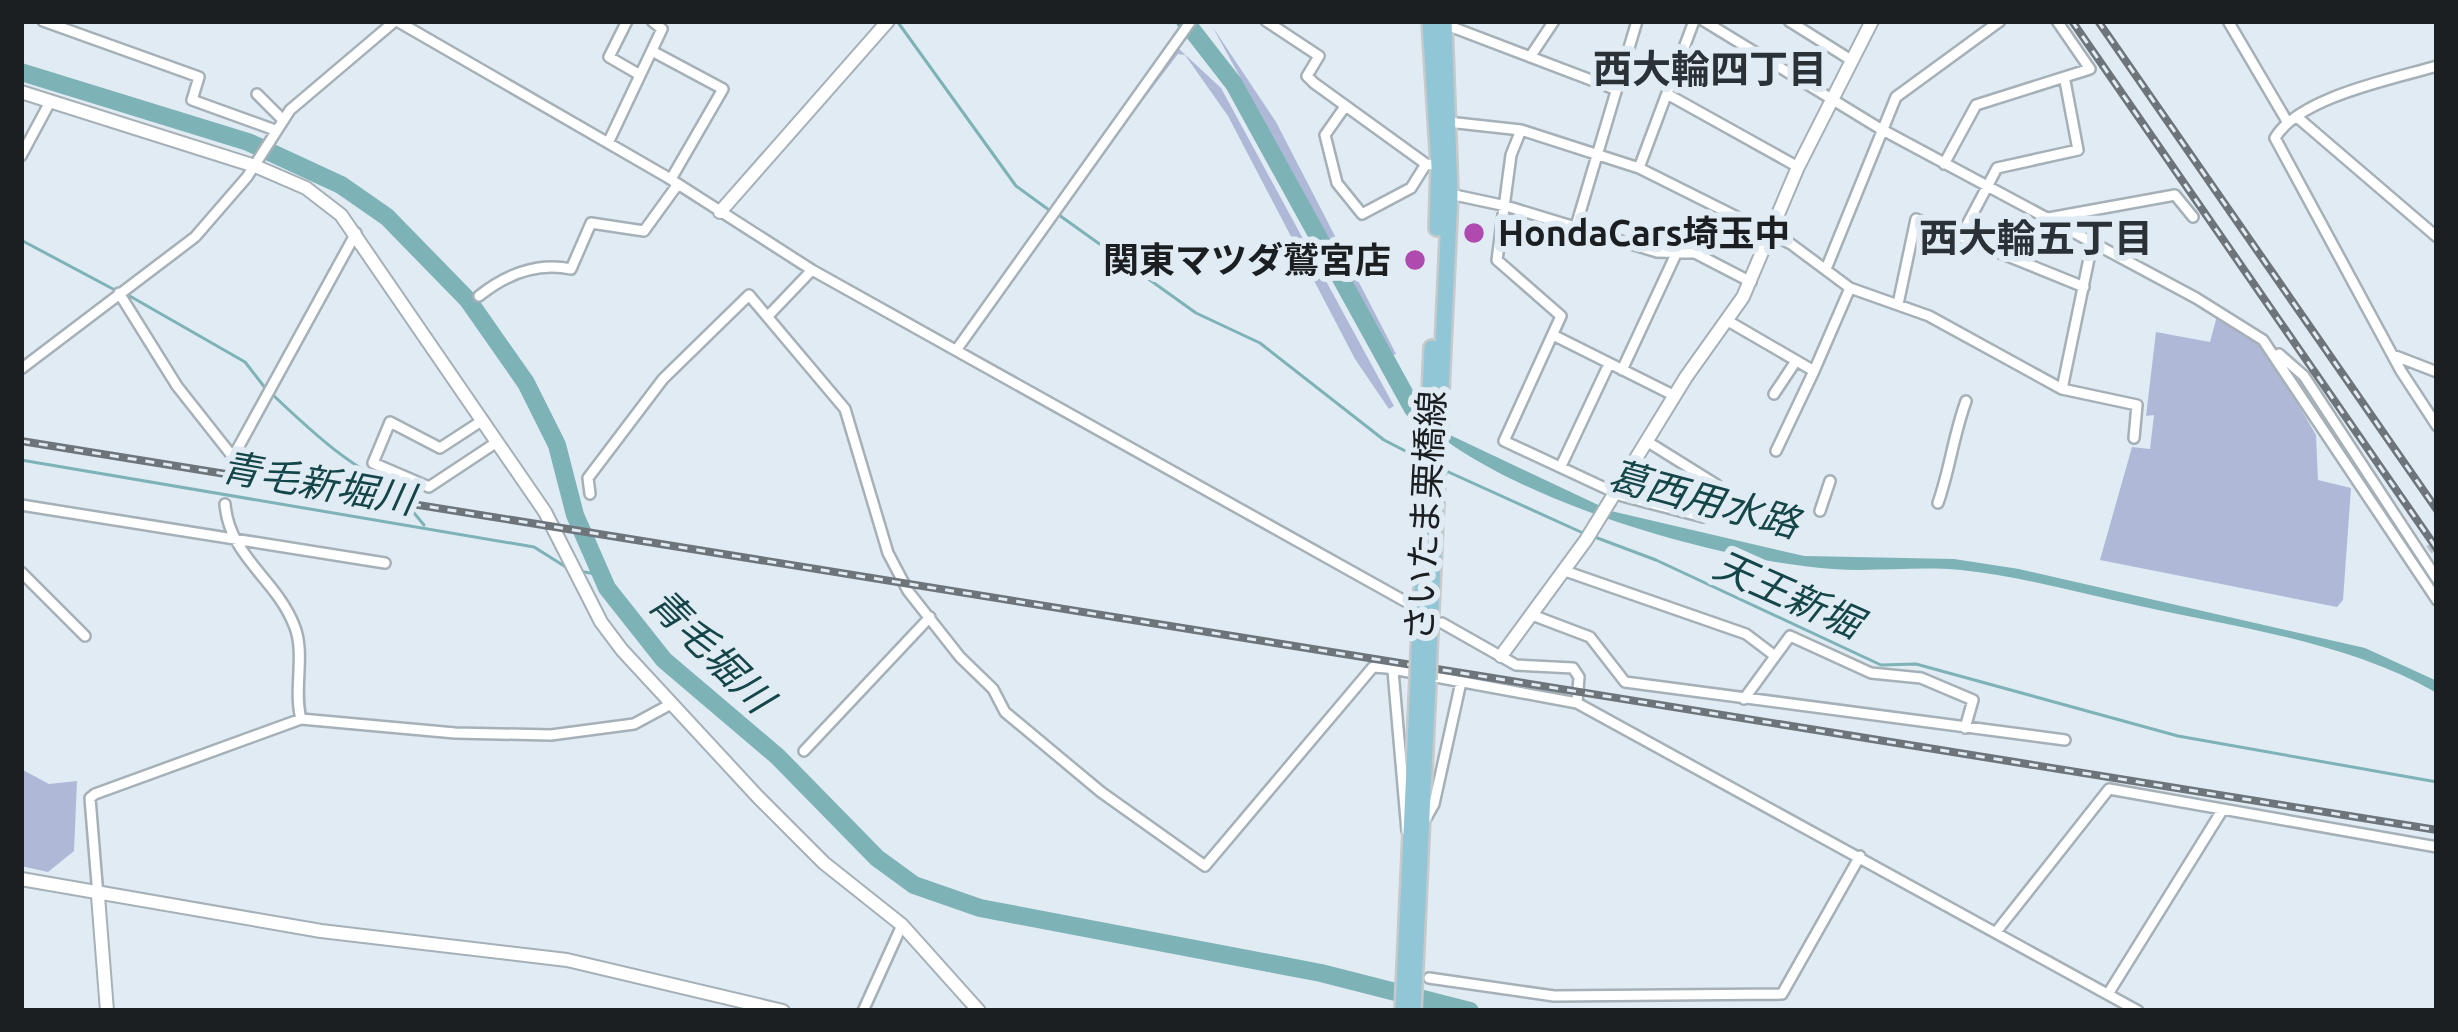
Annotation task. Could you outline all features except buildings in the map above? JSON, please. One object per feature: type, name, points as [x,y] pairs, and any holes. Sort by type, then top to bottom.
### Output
[{"type":"main road","name":"さいたま栗橋線","points":[[1413,1011],[1415,829],[1450,194],[1439,22]]},
{"type":"main road","name":"さいたま栗橋線","points":[[1435,402],[1432,165],[1439,22]]},
{"type":"main road","name":"さいたま栗橋線","points":[[1402,1011],[1416,976]]},
{"type":"street","points":[[44,21],[200,77],[192,97],[196,103],[273,134]]},
{"type":"street","points":[[91,37],[96,21]]},
{"type":"street","points":[[21,368],[207,226],[257,163],[282,119],[396,21],[674,182],[812,270],[1410,604]]},
{"type":"street","points":[[627,21],[609,57],[640,75]]},
{"type":"street","points":[[608,143],[663,25],[652,21]]},
{"type":"street","points":[[720,212],[888,21]]},
{"type":"street","points":[[957,349],[1191,21]]},
{"type":"street","points":[[1266,21],[1319,56],[1307,76],[1344,108],[1432,165],[1411,188],[1362,214],[1336,183],[1325,135],[1344,108]]},
{"type":"street","points":[[1530,57],[1555,21]]},
{"type":"street","points":[[1576,226],[1600,153],[1612,88],[1637,21]]},
{"type":"street","points":[[1639,168],[1694,21]]},
{"type":"street","points":[[1704,21],[1879,128],[2224,314],[2274,352],[2304,376],[2437,579]]},
{"type":"street","points":[[1789,21],[1804,25],[1851,60]]},
{"type":"street","points":[[1501,656],[1597,524],[1751,282],[1798,167],[1872,21]]},
{"type":"street","points":[[1826,269],[1879,128],[1896,97],[2000,21]]},
{"type":"street","points":[[1944,164],[1976,105],[2065,81],[2090,69],[2057,21]]},
{"type":"street","points":[[2228,21],[2293,120],[2437,237]]},
{"type":"street","points":[[1439,22],[1612,88]]},
{"type":"street","points":[[478,296],[502,278],[553,265],[572,269],[591,223],[644,231],[722,89],[652,51]]},
{"type":"street","points":[[2437,65],[2345,94],[2276,134],[2276,144],[2392,355],[2437,426]]},
{"type":"street","points":[[1961,236],[2001,166],[2078,150],[2065,81]]},
{"type":"street","points":[[21,92],[257,163],[306,188],[357,232],[545,512],[612,638],[824,863],[902,926],[980,1011]]},
{"type":"street","points":[[256,94],[282,119]]},
{"type":"street","points":[[1666,94],[1798,167]]},
{"type":"street","points":[[21,156],[50,102]]},
{"type":"street","points":[[1448,122],[1521,130],[1639,168],[1770,232],[1850,289],[1898,304],[2062,388],[2137,405],[2134,438]]},
{"type":"street","points":[[1521,130],[1511,154],[1497,260],[1561,316],[1504,440],[1616,494],[1705,514],[1717,485],[1648,442]]},
{"type":"street","points":[[1450,194],[1676,254],[1695,253],[1751,282]]},
{"type":"street","points":[[2043,219],[2175,195],[2193,218]]},
{"type":"street","points":[[1898,304],[1916,219],[2084,286]]},
{"type":"street","points":[[119,293],[177,386],[233,457],[357,232]]},
{"type":"street","points":[[2062,388],[2092,244]]},
{"type":"street","points":[[1622,370],[1676,254]]},
{"type":"street","points":[[769,315],[812,270]]},
{"type":"street","points":[[1776,451],[1850,289]]},
{"type":"street","points":[[590,494],[588,478],[663,379],[749,295],[845,409],[888,553],[930,617],[993,689],[1005,712],[1102,792],[1205,866],[1373,668],[1394,671],[1577,703],[2138,1011]]},
{"type":"street","points":[[1728,321],[1814,371]]},
{"type":"street","points":[[1553,335],[1675,396]]},
{"type":"street","points":[[2274,352],[2437,600]]},
{"type":"street","points":[[2392,355],[2437,372]]},
{"type":"street","points":[[1774,394],[1796,361]]},
{"type":"street","points":[[1561,466],[1609,364]]},
{"type":"street","points":[[2408,382],[2421,365]]},
{"type":"street","points":[[1938,503],[1949,472],[1945,459],[1966,401]]},
{"type":"street","points":[[2314,414],[2337,430]]},
{"type":"street","points":[[483,420],[440,448],[390,422],[373,463],[429,487],[497,442]]},
{"type":"street","points":[[1820,511],[1830,481]]},
{"type":"street","points":[[225,504],[232,537],[276,590],[295,626],[295,695],[301,719]]},
{"type":"street","points":[[21,505],[385,562]]},
{"type":"street","points":[[1564,571],[1746,634],[1775,656]]},
{"type":"street","points":[[21,572],[85,636]]},
{"type":"street","points":[[1532,615],[1590,637],[1625,682],[2065,740]]},
{"type":"street","points":[[804,751],[930,617]]},
{"type":"street","points":[[1442,622],[1501,656],[1539,669],[1573,668],[1579,677],[1577,703]]},
{"type":"street","points":[[1744,699],[1790,636],[1871,673],[1921,678],[1972,700],[1965,728]]},
{"type":"street","points":[[1394,671],[1404,769],[1402,814],[1415,829],[1434,804],[1461,682]]},
{"type":"street","points":[[107,1011],[91,799],[95,794],[301,719],[454,734],[551,734],[634,724],[671,704]]},
{"type":"street","points":[[1996,932],[2109,789],[2437,847]]},
{"type":"street","points":[[2108,994],[2223,809]]},
{"type":"street","points":[[1416,976],[1554,996],[1782,994],[1860,856]]},
{"type":"street","points":[[21,879],[321,931],[567,960],[783,1011]]},
{"type":"street","points":[[863,1011],[902,926]]},
{"type":"shaded area","points":[[1212,26],[1276,122],[1396,354],[1393,355]]},
{"type":"shaded area","points":[[1178,48],[1221,88],[1394,406],[1389,409],[1355,359],[1228,116],[1185,55],[1178,54],[1086,175]]},
{"type":"shaded area","points":[[2217,316],[2261,345],[2276,366],[2316,435],[2318,480],[2351,488],[2343,600],[2337,607],[2100,560],[2132,447],[2150,449],[2154,415],[2146,416],[2156,332],[2210,342]]},
{"type":"shaded area","points":[[1404,387],[1450,435],[1611,511],[1804,556],[1954,559],[2019,569],[2365,648],[2437,681],[2437,693],[2330,649],[2028,581],[1961,570],[1849,570],[1783,563],[1660,535],[1532,489],[1475,459],[1427,427],[1393,391]]},
{"type":"shaded area","points":[[21,769],[49,784],[77,781],[74,851],[48,872],[21,866]]},
{"type":"waterway","name":"天王新堀","points":[[897,21],[1016,186],[1049,210]]},
{"type":"waterway","name":"葛西用水路","points":[[1185,21],[1234,84],[1413,409]]},
{"type":"waterway","name":"青毛堀川","points":[[21,72],[248,142],[341,185],[387,217],[468,300],[526,383],[557,445],[575,515],[607,588],[664,660],[777,756],[877,858],[914,885],[980,908],[1321,973],[1470,1011]]},
{"type":"waterway","name":"天王新堀","points":[[1059,215],[1196,313],[1260,343],[1384,440],[1419,458]]},
{"type":"waterway","points":[[21,240],[113,289]]},
{"type":"waterway","points":[[128,295],[245,362],[266,389]]},
{"type":"waterway","points":[[273,395],[352,462],[406,490]]},
{"type":"waterway","name":"青毛新堀川","points":[[21,460],[534,547],[569,569]]},
{"type":"waterway","name":"天王新堀","points":[[1444,470],[1583,533]]},
{"type":"waterway","points":[[410,508],[424,525]]},
{"type":"waterway","name":"天王新堀","points":[[1592,536],[1656,560],[1881,665],[1916,664],[2178,736],[2437,782]]},
{"type":"waterway","name":"青毛新堀川","points":[[579,571],[601,575]]},
{"type":"tunnel","points":[[2429,550],[2437,544]]},
{"type":"railway","points":[[2072,21],[2437,549]]},
{"type":"railway","points":[[2098,21],[2437,510]]},
{"type":"railway","points":[[21,441],[2437,830]]},
{"type":"place","name":"HondaCars埼玉中","points":[[1474,233]]},
{"type":"place","name":"関東マツダ鷲宮店","points":[[1415,260]]},
{"type":"district","name":"西大輪四丁目","points":[[1710,69]]},
{"type":"district","name":"西大輪五丁目","points":[[2036,238]]}]
